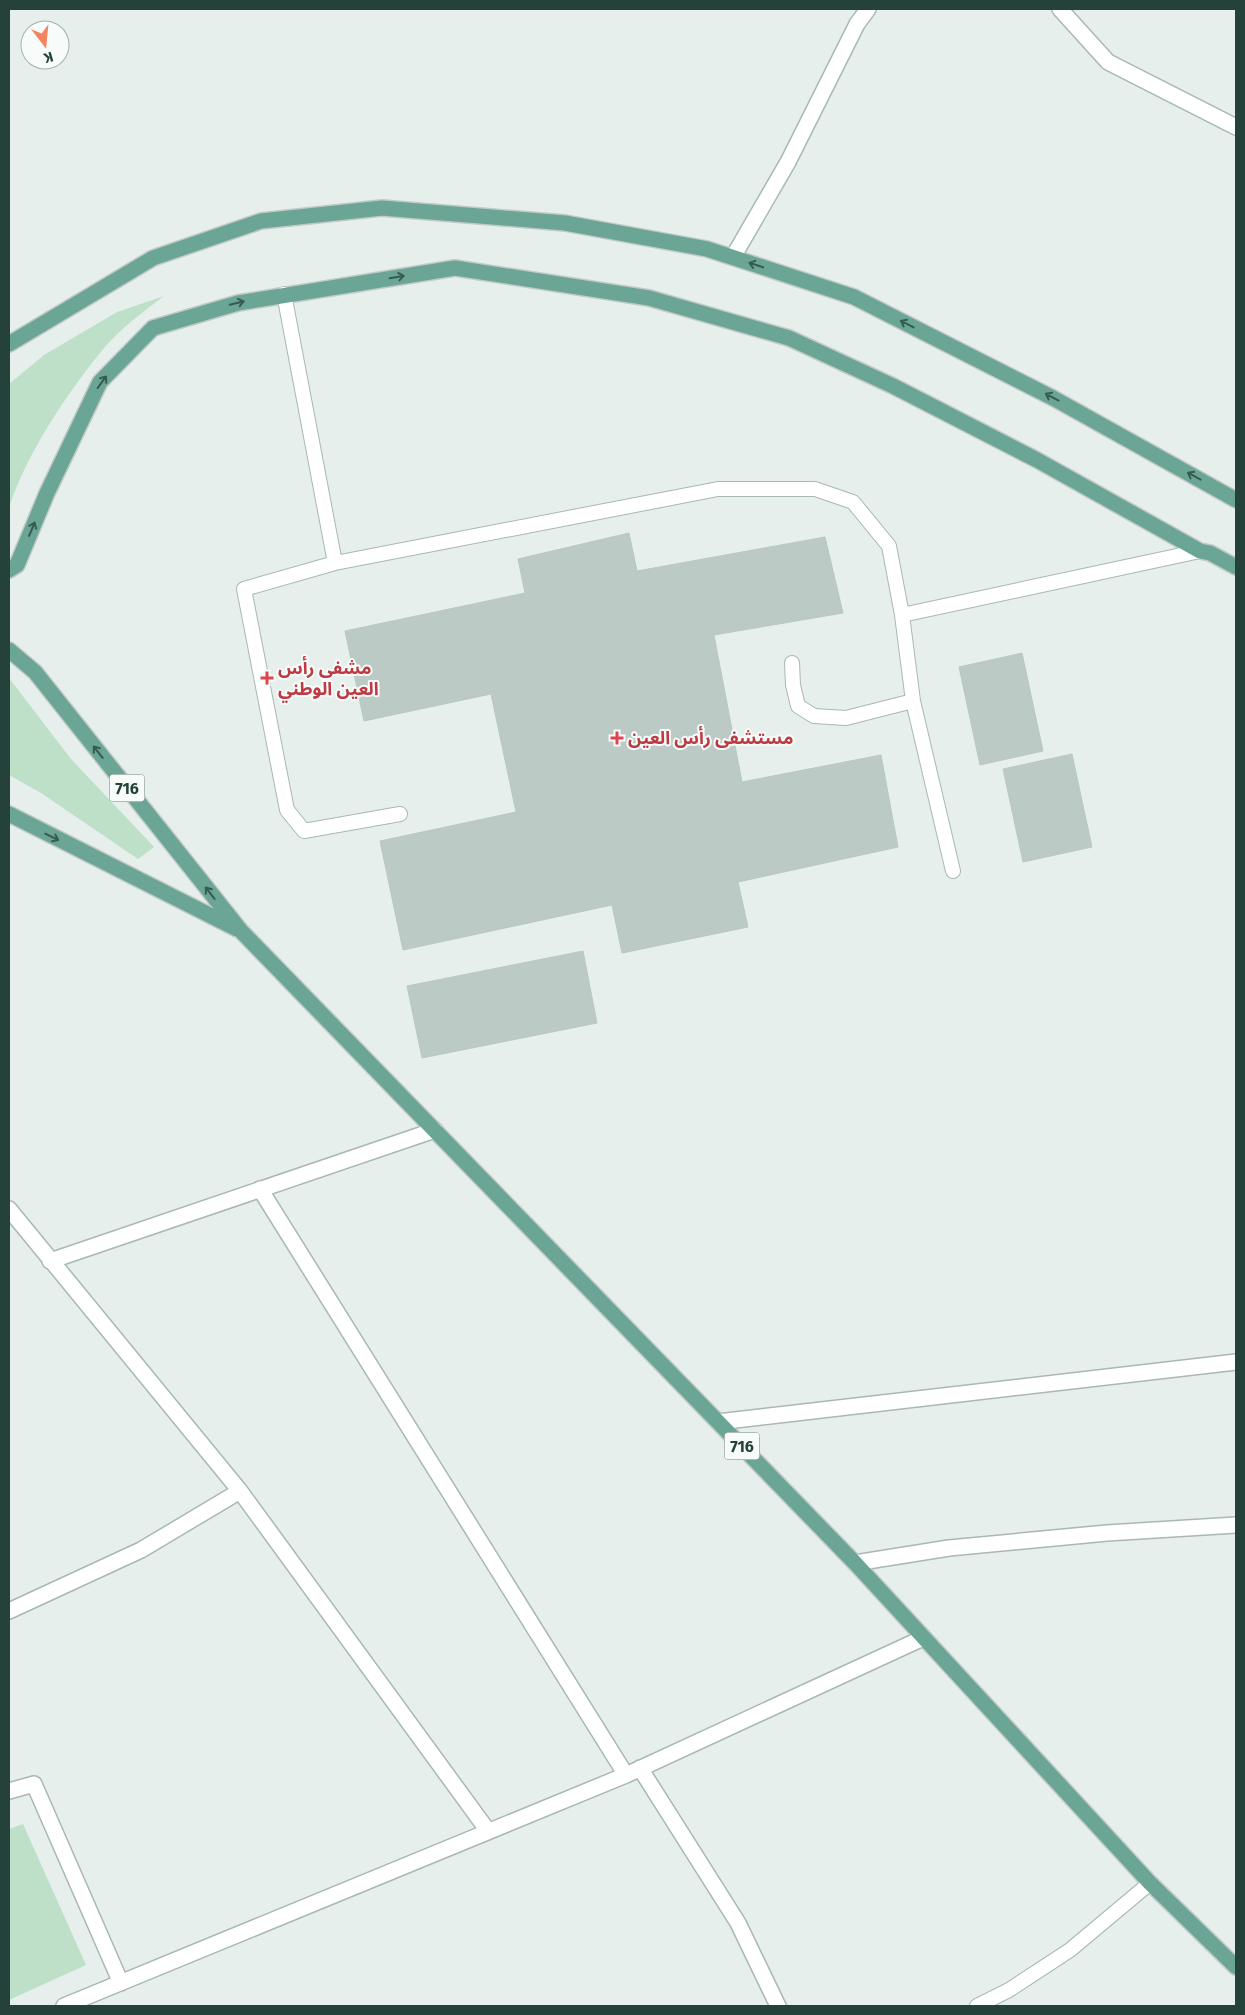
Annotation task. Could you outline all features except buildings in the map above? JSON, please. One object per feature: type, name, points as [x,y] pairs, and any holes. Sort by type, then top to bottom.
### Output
[{"type":"main road","points":[[9,344],[152,258],[261,221],[382,208],[565,223],[708,249],[854,297],[1053,398],[1236,500]]},
{"type":"main road","points":[[9,570],[17,565],[47,492],[100,382],[153,328],[238,303],[284,294],[455,268],[658,300],[789,338],[893,386],[1037,460],[1200,551],[1236,567]]},
{"type":"main road","name":"716","points":[[9,650],[35,672],[240,931],[855,1563],[1150,1883],[1236,1967]]},
{"type":"main road","name":"716","points":[[10,818],[240,931]]},
{"type":"street","points":[[733,257],[788,162],[857,24],[868,9]]},
{"type":"street","points":[[1060,9],[1108,62],[1236,127]]},
{"type":"street","points":[[50,1260],[434,1130]]},
{"type":"street","points":[[260,1189],[633,1772],[738,1923],[778,2006]]},
{"type":"street","points":[[9,1209],[240,1491],[488,1831]]},
{"type":"street","points":[[718,1422],[1236,1362]]},
{"type":"street","points":[[9,1611],[141,1550],[240,1491]]},
{"type":"street","points":[[855,1563],[949,1548],[1107,1533],[1236,1525]]},
{"type":"street","points":[[64,2006],[633,1772],[923,1638]]},
{"type":"street","points":[[9,1791],[34,1784],[121,1983]]},
{"type":"lane","points":[[284,294],[335,563]]},
{"type":"lane","points":[[400,814],[304,831],[287,810],[244,589],[335,563],[718,489],[815,489],[853,502],[888,546],[902,614],[913,701],[952,871]]},
{"type":"lane","points":[[902,614],[1200,551]]},
{"type":"lane","points":[[792,663],[792,685],[798,706],[814,716],[846,718],[913,701]]},
{"type":"lane","points":[[977,2006],[1008,1990],[1070,1950],[1150,1883]]},
{"type":"green space","points":[[164,296],[132,320],[104,348],[77,383],[49,424],[37,446],[16,488],[9,508],[9,384],[44,355],[117,312]]},
{"type":"green space","points":[[9,678],[71,759],[154,847],[138,859],[41,793],[9,775]]},
{"type":"green space","points":[[23,1824],[86,1965],[9,2000],[9,1829]]},
{"type":"place","name":"مشفى رأس العين الوطني","points":[[267,678]]},
{"type":"place","name":"مستشفى رأس العين","points":[[617,738]]}]
